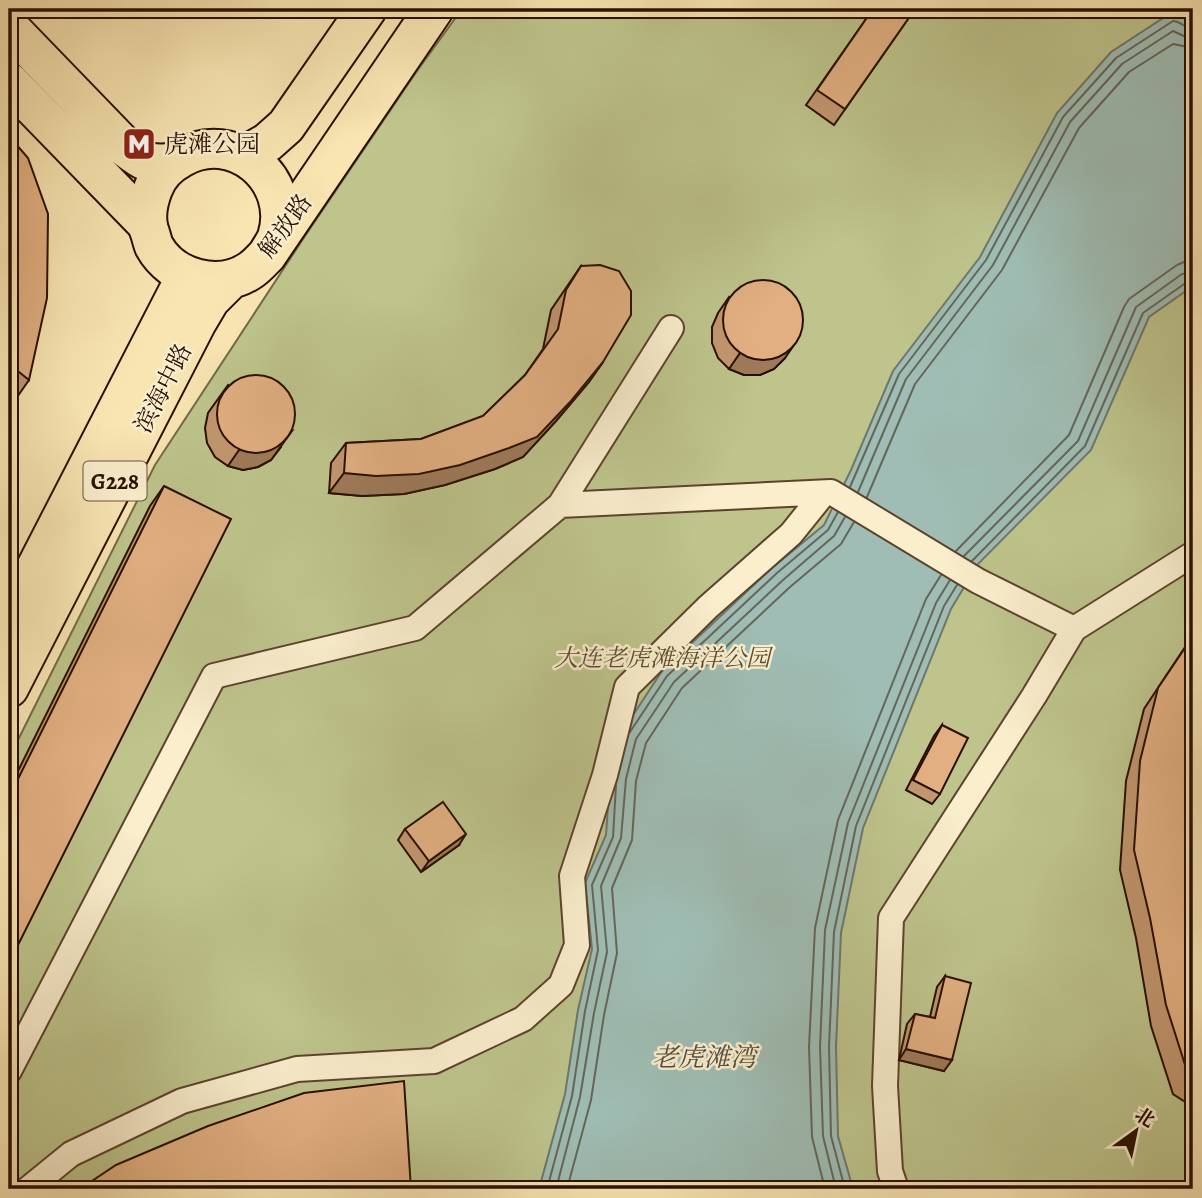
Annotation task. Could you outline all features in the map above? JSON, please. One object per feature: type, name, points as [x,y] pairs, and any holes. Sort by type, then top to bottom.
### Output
[{"type":"main road","points":[[244,156],[268,142],[286,126],[367,9]]},
{"type":"main road","name":"解放路","points":[[230,280],[251,271],[267,256],[434,9]]},
{"type":"main road","points":[[9,27],[125,147],[153,165],[171,163]]},
{"type":"main road","points":[[9,82],[147,224]]},
{"type":"main road","points":[[230,280],[208,282],[186,276],[167,263],[154,245],[147,224],[148,201],[156,180],[171,163],[187,154],[206,149],[226,149],[244,156],[260,167],[271,182],[279,201],[280,219],[276,239],[267,256]]},
{"type":"main road","name":"滨海中路","points":[[9,620],[186,276]]},
{"type":"main road","name":"滨海中路","points":[[9,688],[197,322],[210,300],[230,280]]},
{"type":"street","points":[[9,1071],[214,676],[415,628],[560,505],[671,328]]},
{"type":"street","points":[[560,505],[827,492],[978,581],[1074,629]]},
{"type":"street","points":[[28,1189],[71,1154],[182,1101],[297,1069],[434,1061],[523,1019],[561,985],[577,946],[572,876],[604,775],[627,687],[708,607],[791,534],[827,492]]},
{"type":"street","points":[[896,1189],[890,1171],[885,1086],[891,918],[1074,629],[1193,554]]},
{"type":"green space","name":"大连老虎滩海洋公园","points":[[462,9],[1193,9],[1193,1189],[9,1189],[9,758],[155,465],[305,236]]},
{"type":"water","name":"老虎滩湾","points":[[1174,11],[1193,24],[1193,286],[1149,317],[1091,450],[978,564],[951,609],[863,828],[841,933],[836,1047],[838,1136],[853,1189],[539,1189],[565,1094],[578,1010],[592,949],[585,883],[606,835],[610,777],[622,732],[662,671],[772,568],[824,525],[851,470],[893,371],[980,257],[1057,113],[1111,52]]},
{"type":"building","points":[[873,9],[915,9],[845,109],[817,90]]},
{"type":"building","points":[[9,136],[28,158],[48,214],[47,298],[29,380],[9,364]]},
{"type":"building","points":[[600,265],[619,271],[631,291],[631,315],[603,362],[537,437],[460,465],[419,474],[376,476],[344,473],[346,443],[421,439],[483,416],[525,375],[558,329],[566,290],[581,266]]},
{"type":"building","points":[[763,280],[778,283],[791,292],[800,305],[803,320],[800,335],[791,348],[778,357],[763,360],[748,357],[735,348],[726,335],[723,320],[726,305],[735,292],[748,283]]},
{"type":"building","points":[[248,375],[264,375],[278,381],[289,392],[295,406],[295,422],[289,436],[278,447],[264,453],[248,453],[234,447],[223,436],[217,422],[217,406],[223,392],[234,381]]},
{"type":"building","points":[[164,486],[231,519],[9,963],[9,797]]},
{"type":"building","points":[[1193,636],[1193,1077],[1188,1074],[1166,1005],[1134,850],[1140,761],[1158,688]]},
{"type":"building","points":[[942,725],[968,738],[940,794],[913,780]]},
{"type":"building","points":[[443,802],[466,834],[429,861],[405,829]]},
{"type":"building","points":[[945,976],[971,983],[952,1060],[906,1049],[915,1014],[935,1018]]},
{"type":"building","points":[[404,1081],[411,1189],[80,1189],[116,1165],[208,1126],[304,1093]]},
{"type":"place","name":"虎滩公园","points":[[139,144]]}]
